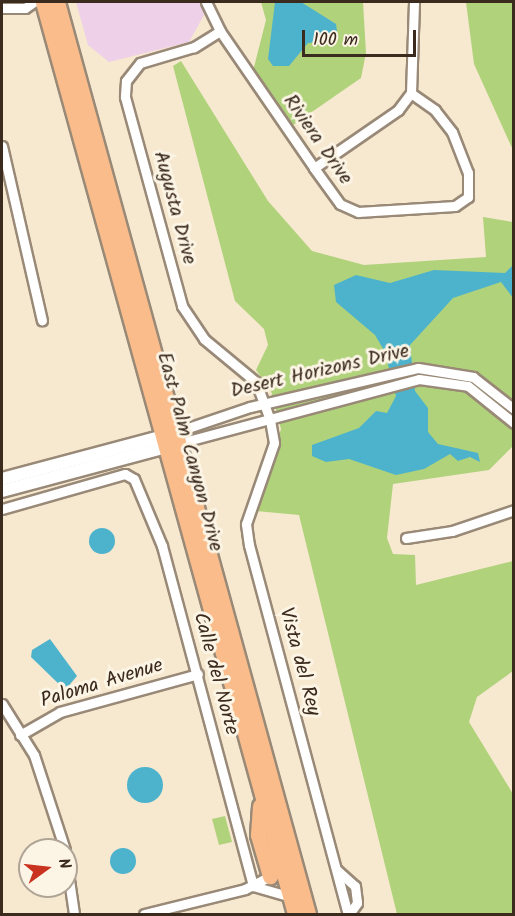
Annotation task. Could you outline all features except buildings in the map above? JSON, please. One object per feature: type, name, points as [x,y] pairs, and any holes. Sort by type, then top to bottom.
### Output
[{"type":"main road","name":"East Palm Canyon Drive","points":[[43,2],[171,440],[261,791],[258,835],[309,915]]},
{"type":"main road","name":"East Palm Canyon Drive","points":[[57,2],[294,915]]},
{"type":"street","points":[[2,8],[25,8],[34,2]]},
{"type":"street","name":"Riviera Drive","points":[[206,2],[220,31],[340,204],[358,212],[465,201],[470,184],[458,144],[435,110],[411,93]]},
{"type":"street","points":[[314,168],[389,117],[411,93],[414,2]]},
{"type":"street","name":"Augusta Drive","points":[[220,31],[194,47],[140,63],[126,81],[125,97],[186,314],[204,339],[256,382],[270,420]]},
{"type":"street","points":[[2,146],[42,320]]},
{"type":"street","name":"Desert Horizons Drive","points":[[171,440],[250,407],[266,407],[418,368],[473,377],[513,409]]},
{"type":"street","name":"Desert Horizons Drive","points":[[171,440],[270,420],[419,379],[468,386],[513,423]]},
{"type":"street","name":"Vista del Rey","points":[[270,420],[274,443],[246,524],[249,545],[349,915]]},
{"type":"street","points":[[2,479],[171,440]]},
{"type":"street","points":[[2,491],[171,440]]},
{"type":"street","name":"Calle del Norte","points":[[2,509],[132,476],[162,546],[253,886]]},
{"type":"street","points":[[406,538],[452,531],[513,510]]},
{"type":"street","name":"Paloma Avenue","points":[[20,735],[50,716],[198,674]]},
{"type":"street","points":[[2,704],[36,760],[61,838]]},
{"type":"street","points":[[337,870],[355,886],[357,903],[349,915]]},
{"type":"street","points":[[144,915],[253,886],[283,873]]},
{"type":"street","points":[[253,886],[289,896]]},
{"type":"street","points":[[72,898],[74,915]]},
{"type":"shaded area","points":[[76,2],[201,2],[204,15],[189,42],[109,62],[88,45]]},
{"type":"green space","points":[[261,2],[363,2],[366,53],[361,78],[293,125],[253,71],[266,20]]},
{"type":"green space","points":[[466,2],[513,2],[513,150],[474,64]]},
{"type":"green space","points":[[181,61],[268,201],[312,251],[364,265],[486,257],[483,217],[513,222],[513,446],[489,470],[393,484],[387,538],[393,554],[415,555],[416,585],[513,561],[513,671],[477,697],[469,722],[513,794],[513,914],[397,914],[299,515],[256,511],[281,429],[271,391],[256,370],[268,345],[264,329],[235,301],[173,66]]},
{"type":"green space","points":[[225,816],[232,842],[219,845],[212,819]]},
{"type":"water","points":[[275,2],[301,2],[336,24],[337,31],[327,41],[308,43],[289,66],[273,66],[268,59]]},
{"type":"water","points":[[513,265],[513,298],[501,282],[453,298],[410,345],[415,391],[428,408],[428,432],[438,444],[478,453],[480,462],[470,457],[458,461],[450,454],[424,469],[396,475],[349,459],[326,462],[312,456],[312,445],[359,428],[376,411],[387,413],[396,396],[385,352],[375,335],[336,302],[334,285],[356,275],[390,283],[434,270],[505,273]]},
{"type":"water","points":[[102,528],[111,532],[115,541],[111,550],[102,554],[93,550],[89,541],[93,532]]},
{"type":"water","points":[[50,639],[77,676],[65,690],[31,657],[32,650]]},
{"type":"water","points":[[145,767],[157,773],[163,785],[157,797],[145,803],[133,797],[127,785],[133,773]]},
{"type":"water","points":[[123,848],[133,851],[136,861],[133,871],[123,874],[113,871],[110,861],[113,851]]}]
